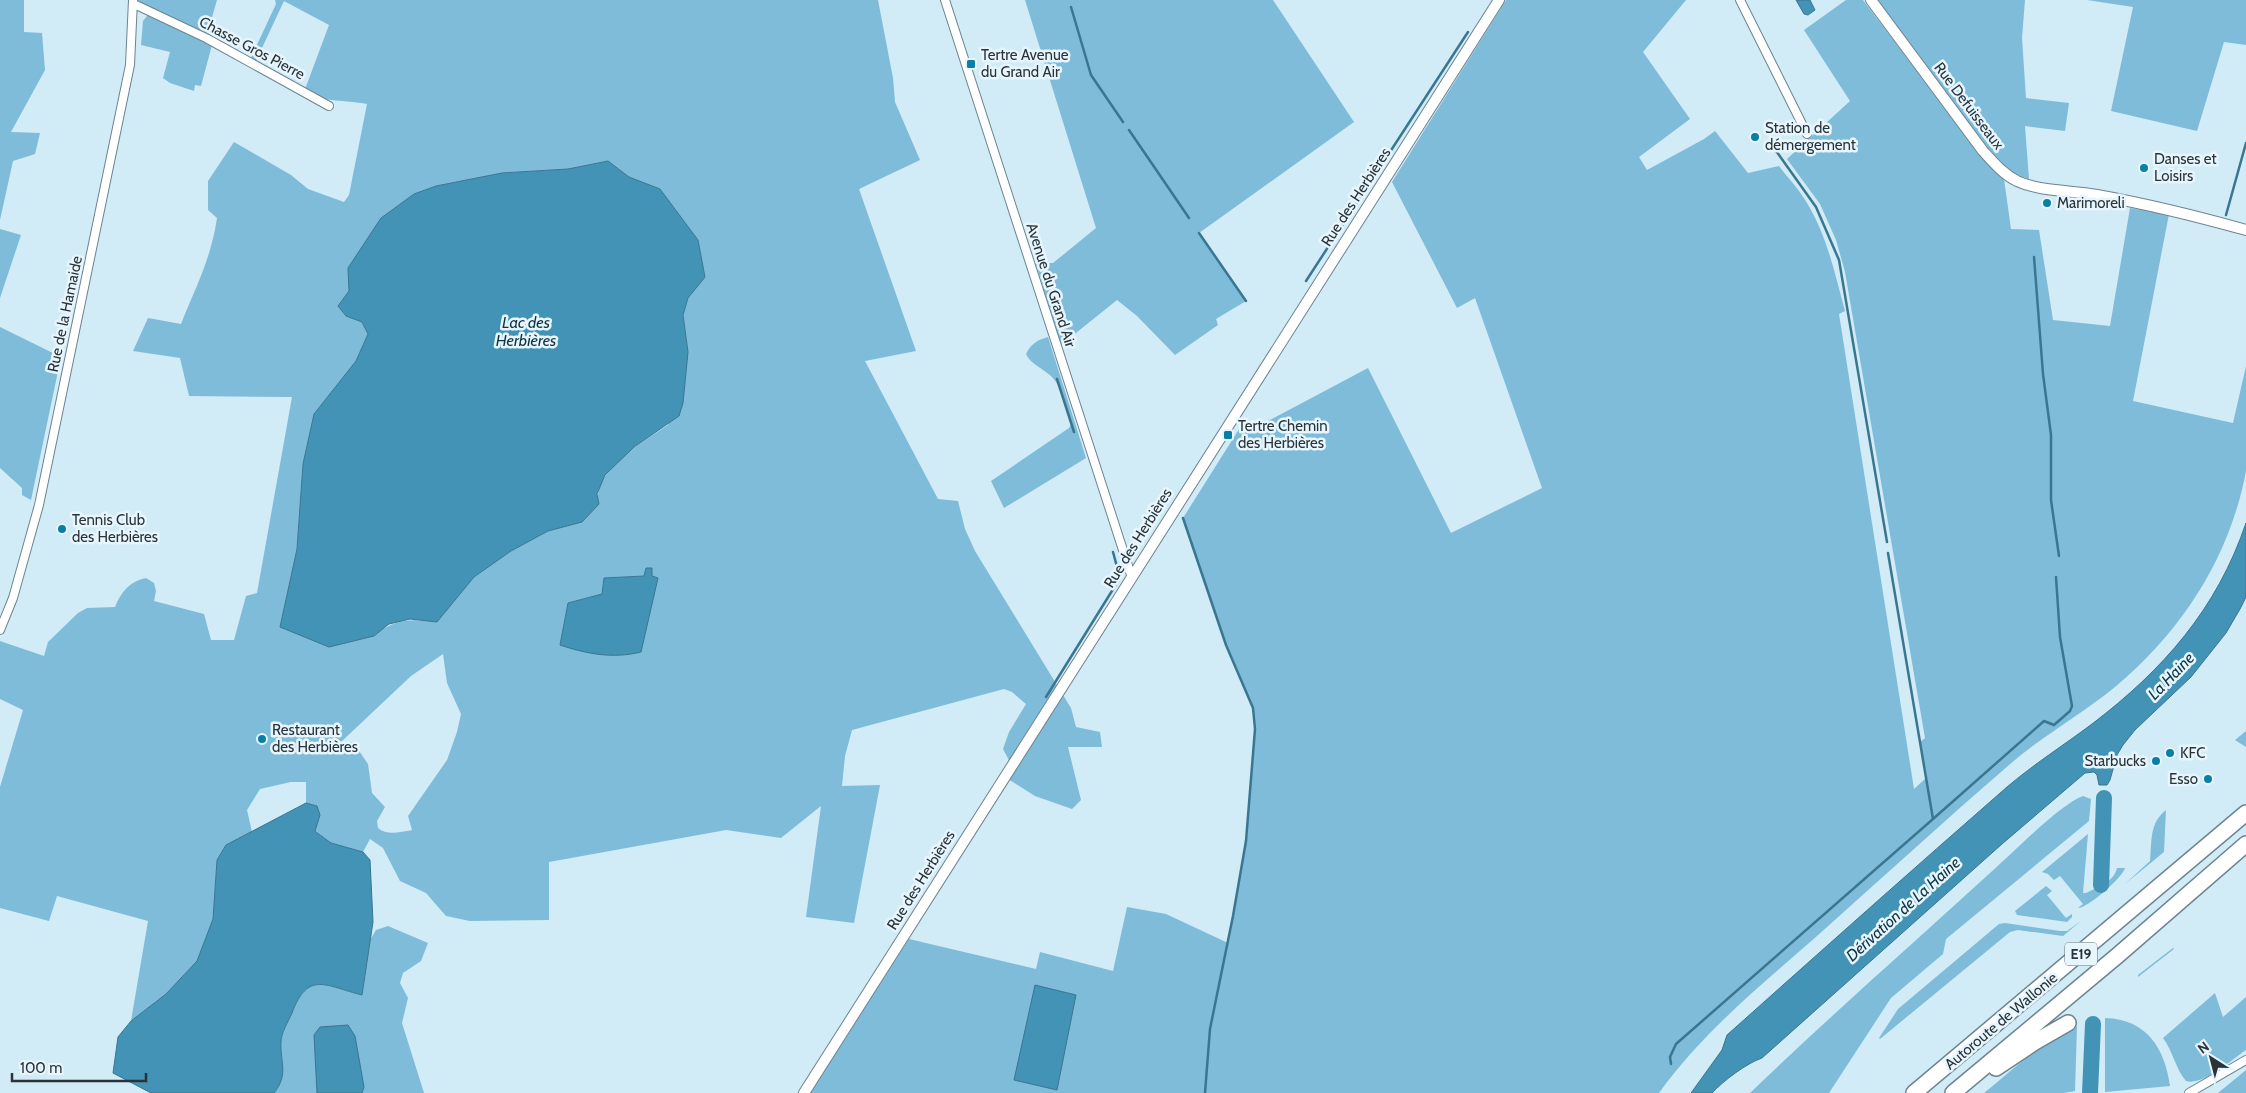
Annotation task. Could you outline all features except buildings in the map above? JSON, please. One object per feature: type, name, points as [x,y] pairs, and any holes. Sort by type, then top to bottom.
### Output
[{"type":"highway","name":"Autoroute de Wallonie","points":[[1914,1093],[2246,812]]},
{"type":"highway","name":"Autoroute de Wallonie","points":[[1955,1092],[2117,956],[2246,844]]},
{"type":"highway","points":[[1955,1092],[2068,1023]]},
{"type":"street","name":"Avenue du Grand Air","points":[[945,0],[1132,578]]},
{"type":"street","name":"Rue des Herbières","points":[[804,1093],[1499,0]]},
{"type":"street","points":[[1740,0],[1806,134]]},
{"type":"street","name":"Rue Defuisseaux","points":[[1870,0],[1983,151],[1995,164],[2018,181],[2044,188],[2156,206],[2246,230]]},
{"type":"street","name":"Chasse Gros Pierre","points":[[133,2],[206,38],[329,106]]},
{"type":"street","name":"Rue de la Hamaide","points":[[0,630],[13,598],[46,472],[130,65],[133,2]]},
{"type":"street","points":[[2189,1093],[2246,1060]]},
{"type":"shaded area","points":[[0,0],[24,0],[24,32],[42,33],[45,70],[11,132],[40,133],[35,154],[13,161],[0,220]]},
{"type":"shaded area","points":[[133,0],[217,0],[206,38]]},
{"type":"shaded area","points":[[275,0],[878,0],[893,78],[895,102],[920,160],[859,189],[916,351],[865,361],[938,499],[958,501],[965,529],[975,551],[1071,708],[1076,727],[1100,732],[1102,747],[1068,747],[1081,800],[1072,809],[1035,796],[1005,777],[1012,766],[1003,749],[1009,732],[1026,704],[1012,692],[1004,689],[852,730],[845,756],[842,786],[880,785],[854,923],[806,917],[821,806],[781,838],[726,830],[549,862],[549,920],[470,921],[446,916],[426,893],[400,881],[383,848],[370,839],[363,852],[331,843],[315,830],[317,806],[306,803],[306,782],[291,782],[260,789],[247,810],[252,832],[226,845],[217,860],[213,919],[197,961],[166,994],[131,1021],[148,921],[57,896],[49,921],[0,908],[0,787],[23,710],[0,699],[0,641],[44,656],[48,642],[78,613],[87,608],[115,607],[127,588],[140,579],[146,578],[154,583],[156,591],[154,601],[204,614],[211,640],[234,640],[246,596],[257,593],[292,397],[189,396],[180,358],[133,351],[148,318],[181,324],[211,247],[217,218],[208,210],[208,181],[234,142],[291,175],[308,189],[344,202],[349,195],[367,104],[318,98],[304,92],[329,25],[284,1],[254,65],[249,62],[276,4]],"holes":[[[607,161],[629,177],[660,189],[698,240],[705,276],[688,298],[683,315],[688,352],[668,425],[633,448],[611,468],[603,479],[599,491],[598,504],[582,521],[548,531],[511,551],[474,577],[437,622],[404,621],[389,626],[374,636],[280,627],[297,549],[303,464],[314,414],[356,361],[368,334],[362,322],[346,316],[338,306],[349,291],[349,268],[381,218],[414,194],[436,186],[502,173],[568,169]],[[644,576],[658,578],[560,645],[568,603],[602,594],[604,578]],[[443,654],[447,683],[461,714],[447,760],[408,816],[412,830],[390,833],[378,828],[377,821],[385,807],[372,793],[368,764],[353,742],[341,742],[411,676]]]},
{"type":"shaded area","points":[[1025,0],[1273,0],[1354,122],[1199,233],[1246,301],[1216,319],[1218,325],[1175,355],[1137,316],[1117,300],[1061,345],[1036,264],[1053,263],[1096,228]]},
{"type":"shaded area","points":[[1506,0],[1686,0],[1643,52],[1690,119],[1639,157],[1647,170],[1715,131],[1748,173],[1779,166],[1801,193],[1814,216],[1830,256],[1845,311],[1839,314],[1914,789],[1926,778],[1920,742],[1925,738],[1845,272],[1836,240],[1820,204],[1787,159],[1850,101],[1804,30],[1846,0],[1863,0],[1980,154],[2004,179],[2011,229],[2039,230],[2053,320],[2110,326],[2130,208],[2169,214],[2133,401],[2233,423],[2246,366],[2246,471],[2239,503],[2228,533],[2200,590],[2182,617],[2139,665],[2102,697],[2009,765],[1754,991],[1694,1050],[1659,1093],[810,1093],[909,939],[1036,969],[1040,952],[1113,971],[1127,907],[1166,914],[1228,943],[1246,841],[1255,729],[1253,708],[1226,645],[1183,518],[1241,426],[1249,431],[1368,368],[1451,533],[1542,488],[1475,298],[1457,308],[1392,182]]},
{"type":"shaded area","points":[[1875,0],[2025,0],[2022,38],[2026,98],[2069,103],[2065,131],[2025,126],[2029,179],[2010,172],[1991,154]]},
{"type":"shaded area","points":[[2087,0],[2246,0],[2246,45],[2224,42],[2197,131],[2111,111],[2133,7]]},
{"type":"shaded area","points":[[147,16],[153,16],[212,45],[201,86],[195,85],[194,91],[170,83],[163,78],[170,52],[141,45],[143,21]]},
{"type":"shaded area","points":[[0,229],[21,235],[0,298]]},
{"type":"shaded area","points":[[0,327],[61,357],[31,500],[22,495],[22,488],[0,468]]},
{"type":"shaded area","points":[[1048,337],[1086,458],[1004,508],[991,481],[1069,428],[1071,424],[1064,399],[1056,382],[1049,374],[1031,361],[1026,354],[1035,343]]},
{"type":"shaded area","points":[[2246,731],[2246,747],[2235,740]]},
{"type":"shaded area","points":[[2083,796],[2091,799],[2089,821],[1946,939],[1943,954],[1891,998],[1829,1093],[1750,1093],[2036,831],[2061,809]]},
{"type":"shaded area","points":[[2166,810],[2164,852],[2125,884],[2150,861],[2154,827]]},
{"type":"shaded area","points":[[2088,834],[2083,893],[2105,884],[2113,877],[2117,868],[2125,868],[2118,878],[2104,891],[2083,907],[2078,908],[2083,904],[2060,876],[2054,880],[2048,874],[2042,872]]},
{"type":"shaded area","points":[[2046,886],[2052,891],[2047,895],[2066,918],[2072,914],[2072,917],[2067,922],[2017,915],[2015,911]]},
{"type":"shaded area","points":[[2081,921],[2063,936],[2018,930],[2010,932],[1879,1038],[1898,1009],[1999,924],[2005,923],[2067,931]]},
{"type":"shaded area","points":[[388,926],[428,943],[421,961],[403,973],[400,983],[408,998],[402,1023],[424,1093],[274,1093],[282,1074],[282,1035],[298,1000],[305,991],[312,986],[320,984],[362,995],[370,940],[376,930]]},
{"type":"shaded area","points":[[2174,949],[2138,977],[2138,975]]},
{"type":"shaded area","points":[[2215,993],[2223,1017],[2246,997],[2246,1050],[2208,1076],[2193,1082],[2186,1081],[2163,1038]]},
{"type":"shaded area","points":[[2105,1018],[2132,1024],[2143,1030],[2151,1038],[2164,1060],[2170,1086],[2105,1092]]},
{"type":"shaded area","points":[[2077,1026],[2075,1091],[2064,1093],[1984,1093],[2040,1047]]},
{"type":"shaded area","points":[[2246,1070],[2246,1093],[2218,1093]]},
{"type":"water","points":[[1796,0],[1810,0],[1815,10],[1808,15],[1804,14]]},
{"type":"water","name":"Lac des Herbières","points":[[608,161],[629,177],[660,189],[698,240],[705,277],[688,298],[683,315],[688,352],[683,403],[679,416],[634,447],[605,475],[597,494],[599,504],[582,522],[548,531],[511,551],[474,577],[437,622],[410,619],[389,624],[374,636],[329,647],[280,627],[297,549],[303,464],[314,414],[356,361],[368,334],[362,322],[346,316],[338,306],[349,291],[348,268],[381,218],[414,194],[436,186],[502,173],[568,169]]},
{"type":"water","name":"Dérivation de La Haine","points":[[2246,523],[2246,597],[2240,609],[2226,633],[2191,677],[2135,730],[2123,745],[2117,755],[2107,785],[2099,785],[2097,775],[2094,772],[2085,773],[2002,844],[1762,1058],[1736,1073],[1712,1093],[1691,1093],[1722,1050],[1727,1035],[2007,787],[2038,762],[2092,724],[2142,682],[2185,636],[2203,610],[2220,583]]},
{"type":"water","points":[[646,568],[652,568],[652,576],[658,578],[641,652],[610,655],[580,651],[560,645],[568,603],[602,594],[604,578],[644,576]]},
{"type":"water","points":[[306,803],[317,806],[320,815],[315,831],[331,843],[363,852],[370,860],[373,922],[362,995],[320,984],[312,986],[305,991],[298,1000],[282,1035],[283,1074],[279,1086],[274,1093],[151,1093],[113,1073],[118,1037],[131,1021],[166,994],[197,961],[213,919],[217,860],[226,845]]},
{"type":"water","points":[[1035,985],[1076,995],[1057,1090],[1014,1080]]},
{"type":"water","points":[[348,1025],[355,1036],[364,1087],[362,1093],[317,1093],[314,1035],[320,1027]]},
{"type":"waterway","points":[[1071,7],[1091,75],[1123,122]]},
{"type":"waterway","points":[[1306,281],[1468,32]]},
{"type":"waterway","points":[[1129,130],[1189,218]]},
{"type":"waterway","points":[[2226,215],[2246,143]]},
{"type":"waterway","points":[[1774,148],[1816,207],[1839,260],[1887,542]]},
{"type":"waterway","points":[[1199,233],[1246,301]]},
{"type":"waterway","points":[[2034,257],[2043,374],[2051,435],[2051,500],[2059,556]]},
{"type":"waterway","points":[[1057,379],[1074,432]]},
{"type":"waterway","points":[[1183,518],[1226,645],[1253,708],[1255,729],[1246,841],[1210,1029],[1205,1093]]},
{"type":"waterway","points":[[1046,697],[1120,578],[1113,552]]},
{"type":"waterway","points":[[1671,1064],[1670,1057],[1676,1044],[1933,819],[1888,553]]},
{"type":"waterway","points":[[1933,819],[2044,721],[2054,725],[2070,711],[2072,706],[2060,637],[2056,577]]},
{"type":"waterway","name":"La Haine","points":[[2101,885],[2104,798]]},
{"type":"waterway","name":"La Haine","points":[[2090,1093],[2093,1024]]},
{"type":"place","name":"Tertre Avenue du Grand Air","points":[[971,64]]},
{"type":"place","name":"Station de démergement","points":[[1755,137]]},
{"type":"place","name":"Danses et Loisirs","points":[[2144,168]]},
{"type":"place","name":"Marimoreli","points":[[2047,203]]},
{"type":"place","name":"Tertre Chemin des Herbières","points":[[1228,435]]},
{"type":"place","name":"Tennis Club des Herbières","points":[[62,529]]},
{"type":"place","name":"Restaurant des Herbières","points":[[262,739]]},
{"type":"place","name":"KFC","points":[[2170,753]]},
{"type":"place","name":"Starbucks","points":[[2156,761]]},
{"type":"place","name":"Esso","points":[[2208,779]]}]
